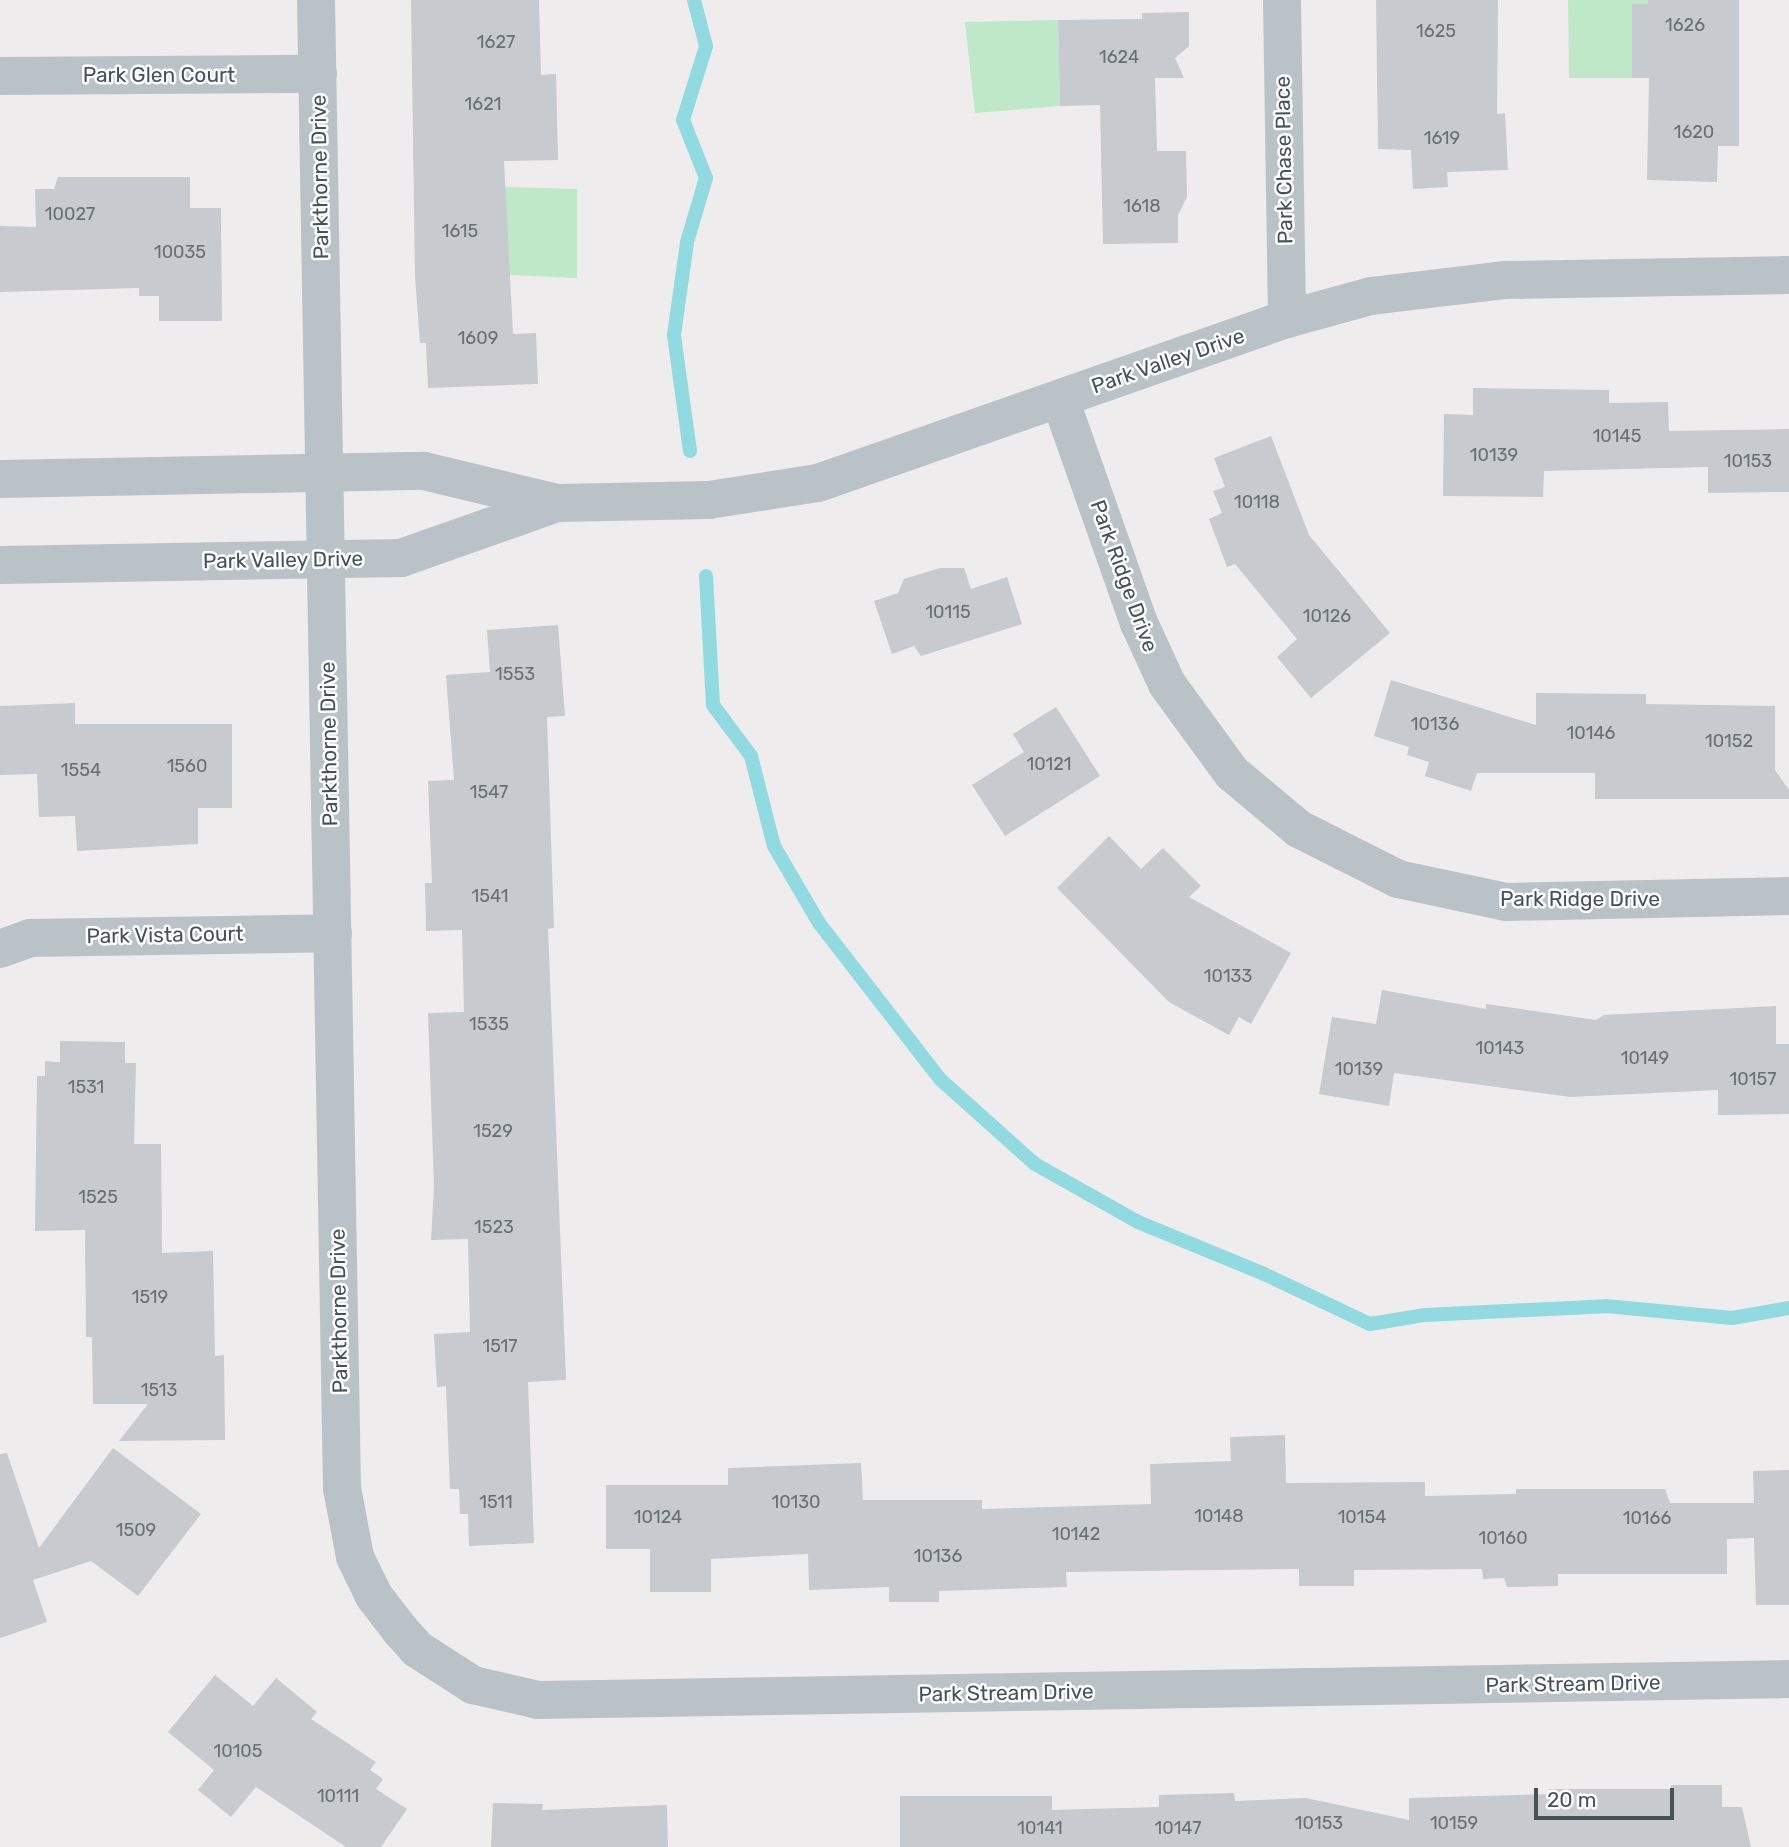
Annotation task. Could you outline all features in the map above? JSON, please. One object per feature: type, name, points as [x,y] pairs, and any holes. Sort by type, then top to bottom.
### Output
[{"type":"street","name":"Parkthorne Drive","points":[[316,0],[342,1488]]},
{"type":"street","name":"Park Chase Place","points":[[1282,0],[1287,319]]},
{"type":"street","name":"Park Glen Court","points":[[0,76],[318,74]]},
{"type":"street","name":"Park Valley Drive","points":[[0,479],[424,471],[557,503],[709,500],[818,483],[1287,319],[1371,296],[1435,286],[1506,280],[1789,275]]},
{"type":"street","name":"Park Ridge Drive","points":[[1060,399],[1139,623],[1167,684],[1232,773],[1299,829],[1398,878],[1506,902],[1789,896]]},
{"type":"street","name":"Park Valley Drive","points":[[0,565],[401,558],[557,503]]},
{"type":"street","name":"Park Vista Court","points":[[0,949],[30,938],[333,933]]},
{"type":"street","name":"Park Stream Drive","points":[[342,1488],[355,1557],[386,1614],[417,1649],[473,1685],[538,1700],[1789,1679]]},
{"type":"green space","points":[[1568,0],[1648,0],[1648,4],[1632,5],[1632,78],[1569,78]]},
{"type":"green space","points":[[1058,20],[1060,106],[975,113],[965,22]]},
{"type":"green space","points":[[505,187],[577,189],[577,278],[507,275]]},
{"type":"building","points":[[411,0],[539,0],[541,75],[556,74],[558,160],[504,161],[513,334],[536,333],[538,384],[428,388],[426,343],[420,343],[415,277]]},
{"type":"building","points":[[1376,0],[1498,0],[1497,114],[1505,113],[1508,170],[1447,172],[1448,187],[1413,189],[1411,150],[1378,149]]},
{"type":"building","points":[[1648,0],[1739,0],[1739,146],[1718,146],[1717,182],[1647,180],[1649,78],[1632,78],[1632,4],[1648,4]]},
{"type":"building","points":[[1189,12],[1189,46],[1175,58],[1184,78],[1155,78],[1157,151],[1186,151],[1187,197],[1178,215],[1178,243],[1103,244],[1100,105],[1060,106],[1058,20],[1142,19],[1142,13]]},
{"type":"building","points":[[58,177],[190,177],[190,208],[221,208],[222,321],[159,321],[159,296],[139,296],[139,288],[0,292],[0,226],[36,227],[35,189],[54,189]]},
{"type":"building","points":[[1473,388],[1609,390],[1609,403],[1668,402],[1669,431],[1789,429],[1789,492],[1708,493],[1708,467],[1544,471],[1543,497],[1443,496],[1444,414],[1473,415]]},
{"type":"building","points":[[1271,436],[1309,535],[1390,633],[1311,698],[1277,657],[1297,639],[1235,564],[1227,567],[1209,519],[1222,513],[1213,491],[1225,487],[1214,458]]},
{"type":"building","points":[[940,568],[964,568],[971,589],[1007,577],[1022,624],[921,656],[914,646],[892,654],[874,601],[898,593],[904,579]]},
{"type":"building","points":[[558,625],[565,716],[547,717],[554,928],[548,929],[566,1380],[528,1382],[534,1543],[469,1546],[468,1514],[460,1514],[459,1489],[450,1489],[446,1386],[437,1387],[434,1334],[470,1332],[468,1239],[431,1240],[434,1187],[428,1013],[464,1012],[462,930],[426,931],[425,883],[432,883],[428,781],[454,780],[446,675],[490,672],[487,630]]},
{"type":"building","points":[[1391,680],[1536,725],[1536,693],[1646,694],[1646,704],[1775,706],[1775,770],[1789,790],[1789,799],[1595,799],[1595,773],[1477,773],[1471,791],[1425,776],[1429,762],[1407,755],[1409,747],[1374,736]]},
{"type":"building","points":[[75,703],[75,724],[232,724],[232,808],[198,808],[198,844],[77,851],[75,816],[39,817],[37,774],[0,775],[0,706]]},
{"type":"building","points":[[1056,707],[1100,776],[1005,836],[972,785],[1024,752],[1013,734]]},
{"type":"building","points":[[1109,836],[1141,869],[1163,848],[1201,886],[1189,897],[1291,953],[1251,1024],[1239,1017],[1229,1035],[1169,1002],[1057,888]]},
{"type":"building","points":[[1382,990],[1486,1009],[1486,1004],[1596,1020],[1604,1015],[1776,1006],[1776,1044],[1789,1044],[1789,1114],[1718,1115],[1718,1090],[1570,1097],[1394,1073],[1389,1106],[1319,1094],[1332,1017],[1376,1024]]},
{"type":"building","points":[[60,1041],[125,1042],[125,1063],[136,1063],[134,1144],[161,1144],[162,1253],[213,1251],[215,1356],[224,1355],[225,1440],[119,1441],[148,1404],[93,1404],[92,1337],[86,1337],[85,1230],[35,1231],[37,1076],[45,1076],[45,1061],[60,1062]]},
{"type":"building","points":[[1285,1435],[1286,1483],[1425,1482],[1425,1496],[1516,1494],[1516,1489],[1665,1489],[1670,1503],[1754,1503],[1753,1471],[1789,1470],[1789,1605],[1756,1605],[1754,1538],[1727,1539],[1727,1574],[1558,1574],[1558,1586],[1507,1587],[1504,1578],[1483,1579],[1482,1569],[1354,1570],[1354,1586],[1299,1586],[1299,1569],[1066,1572],[1067,1587],[939,1591],[939,1602],[889,1602],[889,1587],[809,1590],[808,1554],[711,1559],[711,1592],[650,1592],[650,1549],[606,1549],[606,1485],[728,1485],[728,1468],[861,1463],[863,1500],[982,1500],[982,1509],[1151,1504],[1150,1464],[1231,1461],[1230,1437]]},
{"type":"building","points":[[113,1448],[201,1514],[138,1596],[91,1561],[33,1580],[47,1622],[0,1638],[0,1454],[7,1453],[39,1548]]},
{"type":"building","points":[[215,1675],[253,1706],[276,1678],[317,1712],[311,1719],[376,1762],[370,1770],[383,1779],[376,1789],[407,1809],[381,1847],[346,1847],[256,1787],[231,1817],[198,1790],[214,1770],[168,1732]]},
{"type":"building","points":[[1671,1785],[1722,1785],[1722,1807],[1742,1807],[1751,1847],[900,1847],[900,1796],[1052,1796],[1052,1810],[1159,1807],[1159,1795],[1234,1793],[1235,1801],[1306,1798],[1409,1820],[1409,1798],[1549,1794],[1549,1789],[1671,1789]]},
{"type":"building","points":[[493,1803],[543,1804],[542,1810],[667,1805],[668,1847],[491,1847]]},
{"type":"waterway","points":[[690,451],[674,335],[687,242],[706,178],[683,120],[706,46],[694,0]]},
{"type":"waterway","points":[[706,576],[713,705],[751,756],[774,846],[819,923],[941,1080],[1035,1164],[1138,1222],[1264,1274],[1370,1324],[1425,1315],[1606,1306],[1732,1318],[1789,1308]]}]
